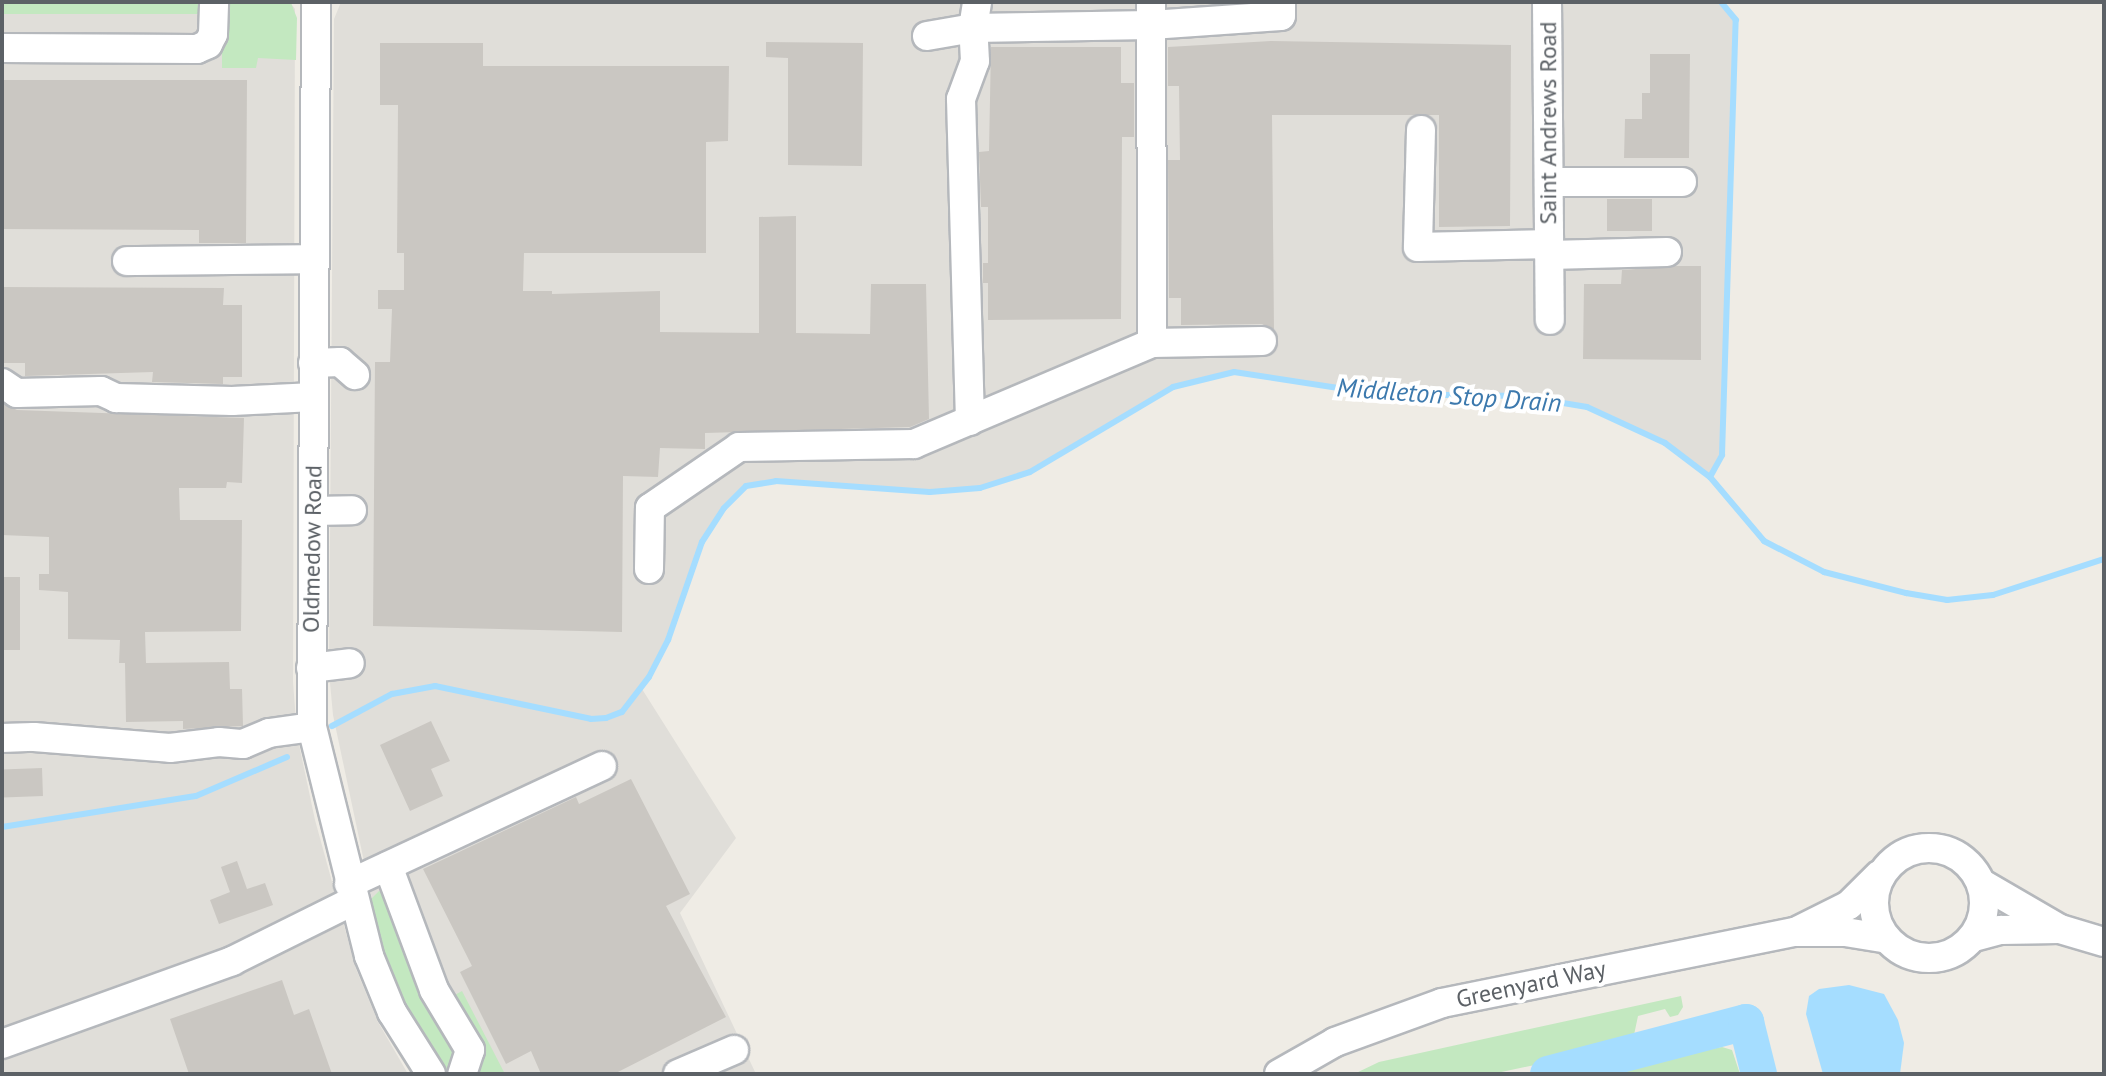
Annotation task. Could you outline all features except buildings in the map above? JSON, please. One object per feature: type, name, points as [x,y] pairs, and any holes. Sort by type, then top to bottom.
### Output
[{"type":"street","points":[[2,48],[197,49],[208,44],[213,34],[214,2]]},
{"type":"street","name":"Oldmedow Road","points":[[316,2],[312,727],[351,892],[379,985],[431,1074]]},
{"type":"street","points":[[927,36],[975,15],[1281,16],[1281,2]]},
{"type":"street","name":"Saint Andrews Road","points":[[1547,2],[1550,320]]},
{"type":"street","points":[[1151,14],[1152,343]]},
{"type":"street","points":[[970,421],[961,99],[975,61],[975,15]]},
{"type":"street","name":"Saint Andrews Road","points":[[1421,130],[1418,247],[1491,246],[1549,250]]},
{"type":"street","points":[[1549,182],[1682,182]]},
{"type":"street","points":[[1549,250],[1667,252]]},
{"type":"street","points":[[127,261],[314,259]]},
{"type":"street","points":[[649,569],[650,508],[739,447],[914,444],[1152,343],[1262,341]]},
{"type":"street","points":[[313,363],[340,362],[355,375]]},
{"type":"street","points":[[2,383],[17,393],[101,391],[116,398],[314,397]]},
{"type":"street","points":[[313,511],[352,510]]},
{"type":"street","points":[[311,668],[350,663]]},
{"type":"street","points":[[2,738],[34,737],[170,748],[219,742],[243,744],[269,733],[312,727]]},
{"type":"street","points":[[2,1044],[232,961],[351,892],[388,866],[602,766]]},
{"type":"street","points":[[2060,929],[2001,930],[1974,937],[1952,953],[1925,959],[1896,949],[1884,938],[1876,922],[1873,904],[1876,885],[1885,869],[1898,856],[1916,849],[1934,848],[1963,859],[1981,883],[2060,929],[2104,942]]},
{"type":"street","points":[[388,866],[434,990],[470,1050],[462,1074]]},
{"type":"street","name":"Greenyard Way","points":[[1795,932],[1849,905],[1885,869]]},
{"type":"street","points":[[1974,937],[1982,920],[1985,901],[1981,883]]},
{"type":"street","name":"Greenyard Way","points":[[1279,1074],[1335,1042],[1442,1003],[1795,932],[1845,932],[1884,938]]},
{"type":"street","points":[[678,1074],[734,1050]]},
{"type":"shaded area","points":[[2,2],[290,2],[295,9],[293,682],[297,735],[315,820],[356,969],[378,1022],[408,1074],[2,1074]]},
{"type":"shaded area","points":[[341,2],[1721,2],[1736,20],[1722,455],[1710,477],[1665,443],[1587,407],[1521,396],[1377,394],[1234,372],[1173,387],[1030,472],[980,488],[930,492],[776,481],[746,486],[724,508],[702,542],[668,640],[642,689],[736,838],[680,913],[756,1074],[455,1074],[373,904],[333,715],[329,672],[334,19]]},
{"type":"green space","points":[[2,2],[203,2],[203,14],[2,14]]},
{"type":"green space","points":[[222,2],[291,3],[297,18],[296,60],[258,58],[256,68],[222,68]]},
{"type":"green space","points":[[379,891],[386,894],[428,1011],[452,1038],[456,1050],[449,1071],[444,1069],[394,983],[369,901]]},
{"type":"green space","points":[[462,991],[505,1074],[473,1074],[453,996]]},
{"type":"green space","points":[[1681,996],[1683,1007],[1678,1015],[1670,1017],[1665,1009],[1638,1016],[1634,1035],[1554,1061],[1492,1074],[1354,1074],[1379,1062]]},
{"type":"green space","points":[[1722,1047],[1732,1050],[1740,1074],[1608,1074],[1671,1056]]},
{"type":"water","points":[[1849,985],[1884,994],[1898,1020],[1904,1043],[1900,1074],[1823,1074],[1806,1014],[1809,996],[1819,989]]},
{"type":"waterway","points":[[1710,477],[1722,455],[1736,20],[1721,2]]},
{"type":"waterway","name":"Middleton Stop Drain","points":[[332,726],[392,694],[435,686],[591,719],[622,712],[649,677],[668,640],[702,542],[724,508],[746,486],[776,481],[930,492],[980,488],[1030,472],[1173,387],[1234,372],[1377,394],[1521,396],[1587,407],[1665,443],[1710,477],[1764,541],[1824,572],[1906,593],[1947,600],[1993,595],[2104,559]]},
{"type":"waterway","name":"Middleton Stop Drain","points":[[2,827],[196,796],[287,757]]},
{"type":"waterway","points":[[1548,1074],[1746,1022],[1759,1074]]}]
